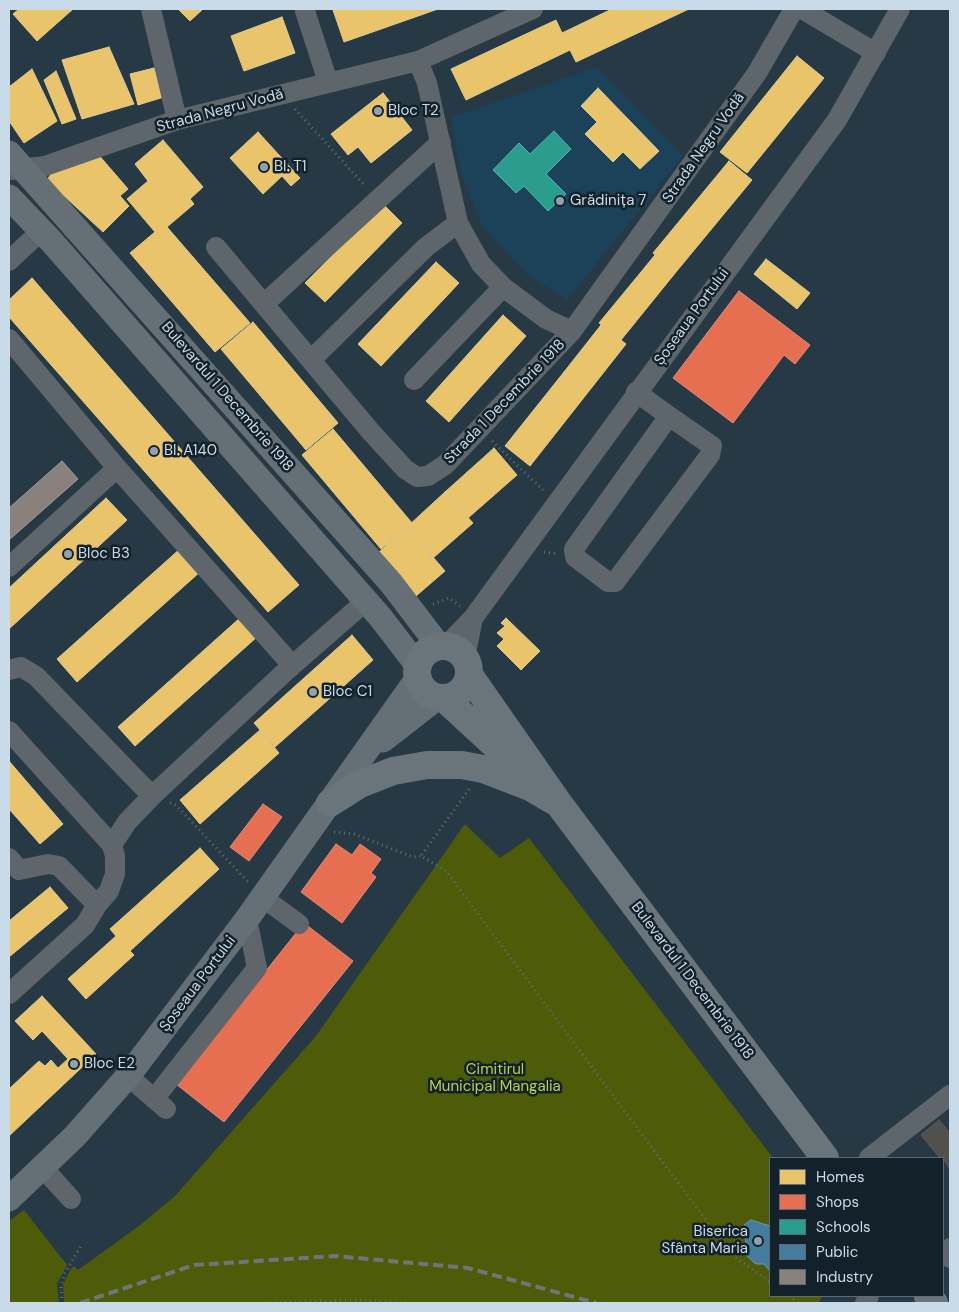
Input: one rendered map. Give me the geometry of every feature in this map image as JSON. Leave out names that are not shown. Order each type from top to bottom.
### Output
[{"type":"highway","points":[[425,652],[455,656],[461,692],[441,698],[424,692],[417,672],[425,652]]},
{"type":"highway","name":"Bulevardul 1 Decembrie 1918","points":[[455,656],[559,804],[824,1157]]},
{"type":"highway","name":"Bulevardul 1 Decembrie 1918","points":[[441,698],[559,804]]},
{"type":"highway","points":[[330,803],[360,784],[393,771],[427,765],[462,765],[483,769],[530,787],[559,804]]},
{"type":"main road","name":"Bulevardul 1 Decembrie 1918","points":[[14,164],[455,656]]},
{"type":"main road","name":"Bulevardul 1 Decembrie 1918","points":[[9,197],[366,601],[417,672]]},
{"type":"main road","name":"Șoseaua Portului","points":[[9,1199],[75,1136],[128,1076],[247,919],[367,752],[417,672]]},
{"type":"main road","points":[[367,752],[441,698]]},
{"type":"street","points":[[151,9],[177,120]]},
{"type":"street","name":"Strada Negru Vodă","points":[[14,164],[44,166],[177,120],[418,60],[534,9]]},
{"type":"street","name":"Strada Negru Vodă","points":[[572,331],[757,73],[794,9]]},
{"type":"street","points":[[802,9],[876,53]]},
{"type":"street","name":"Șoseaua Portului","points":[[455,656],[473,618],[836,120],[900,9]]},
{"type":"street","points":[[304,10],[328,82]]},
{"type":"street","points":[[418,60],[427,83],[458,223],[481,264],[503,287],[546,319],[572,331]]},
{"type":"street","points":[[264,304],[441,142]]},
{"type":"street","points":[[311,360],[426,247],[458,223]]},
{"type":"street","points":[[9,261],[41,231]]},
{"type":"street","name":"Strada 1 Decembrie 1918","points":[[216,247],[371,432],[405,469],[417,477],[428,476],[444,465],[572,331]]},
{"type":"street","points":[[414,380],[503,287]]},
{"type":"street","points":[[9,339],[118,468],[292,665]]},
{"type":"street","points":[[636,392],[712,446],[710,455],[615,582],[608,582],[575,557],[574,549],[669,416]]},
{"type":"street","points":[[9,567],[118,468]]},
{"type":"street","points":[[112,845],[127,822],[152,796],[292,665],[366,601]]},
{"type":"street","points":[[9,670],[21,667],[36,676],[152,796]]},
{"type":"street","points":[[9,731],[112,845],[115,874],[108,891],[85,925],[9,994]]},
{"type":"street","points":[[12,869],[48,864],[59,866],[97,905]]},
{"type":"street","points":[[262,896],[299,924]]},
{"type":"street","points":[[128,1076],[160,1104],[257,968],[247,919]]},
{"type":"street","points":[[871,1157],[950,1095]]},
{"type":"street","points":[[43,1168],[71,1199]]},
{"type":"street","points":[[950,1248],[946,1252],[950,1258]]},
{"type":"path","points":[[281,94],[377,200]]},
{"type":"path","points":[[479,429],[556,503]]},
{"type":"path","points":[[421,856],[483,769]]},
{"type":"path","points":[[152,796],[176,805],[262,896]]},
{"type":"path","points":[[309,832],[354,834],[413,857],[421,856],[446,871],[732,1255],[769,1281]]},
{"type":"path","points":[[62,1303],[60,1287],[82,1244]]},
{"type":"path","points":[[255,1303],[357,1301],[410,1303]]},
{"type":"shaded area","name":"Grădinița 7","points":[[597,67],[683,156],[567,300],[528,275],[483,227],[461,174],[451,117]]},
{"type":"green space","name":"Cimitirul Municipal Mangalia","points":[[465,824],[500,858],[529,838],[772,1157],[769,1157],[769,1297],[822,1297],[819,1303],[64,1303],[63,1285],[70,1270],[74,1266],[78,1270],[139,1226],[175,1196],[316,1036]]},
{"type":"green space","points":[[24,1210],[67,1265],[57,1284],[59,1303],[9,1303],[9,1221]]},
{"type":"building: Homes","points":[[19,9],[73,9],[37,41],[13,14]]},
{"type":"building: Homes","points":[[178,9],[203,9],[190,21]]},
{"type":"building: Homes","points":[[438,9],[344,42],[333,10]]},
{"type":"building: Homes","points":[[612,9],[689,9],[576,62],[570,50],[466,100],[451,69],[556,20],[562,33]]},
{"type":"building: Homes","points":[[282,17],[295,53],[244,71],[231,36]]},
{"type":"building: Homes","points":[[109,47],[134,104],[82,119],[62,60]]},
{"type":"building: Homes","points":[[797,56],[824,78],[747,173],[720,152]]},
{"type":"building: Homes","points":[[154,68],[164,97],[138,105],[130,74]]},
{"type":"building: Homes","points":[[32,69],[57,121],[24,143],[9,121],[9,87]]},
{"type":"building: Homes","points":[[56,71],[76,119],[62,124],[44,80]]},
{"type":"building: Homes","points":[[598,88],[659,151],[640,169],[623,152],[613,162],[585,134],[597,122],[581,106]]},
{"type":"building: Homes","name":"Bloc T2","points":[[383,93],[412,130],[371,163],[358,147],[348,155],[331,134]]},
{"type":"building: Homes","name":"Bl. T1","points":[[258,132],[300,178],[291,186],[282,176],[263,194],[230,158]]},
{"type":"building: Homes","points":[[163,140],[203,187],[190,199],[194,204],[167,227],[250,323],[215,352],[130,253],[155,232],[127,199],[148,181],[135,164]]},
{"type":"building: Homes","points":[[97,153],[128,189],[120,196],[129,206],[103,232],[47,180],[57,165]]},
{"type":"building: Homes","points":[[729,161],[752,180],[676,272],[653,253]]},
{"type":"building: Homes","points":[[383,204],[402,223],[325,302],[305,283]]},
{"type":"building: Homes","points":[[655,255],[676,272],[621,340],[599,323]]},
{"type":"building: Homes","points":[[766,259],[810,293],[797,309],[754,274]]},
{"type":"building: Homes","points":[[436,262],[459,283],[381,366],[358,344]]},
{"type":"building: Homes","name":"Bl. A140","points":[[32,278],[299,585],[268,612],[9,317],[9,300]]},
{"type":"building: Homes","points":[[503,315],[526,336],[449,422],[426,401]]},
{"type":"building: Homes","points":[[253,322],[338,423],[306,450],[221,349]]},
{"type":"building: Homes","points":[[601,325],[626,344],[589,391],[564,372]]},
{"type":"building: Homes","points":[[564,372],[589,391],[530,466],[505,446]]},
{"type":"building: Homes","points":[[333,429],[412,523],[381,549],[302,455]]},
{"type":"building: Homes","points":[[494,448],[517,475],[468,518],[445,492]]},
{"type":"building: Homes","points":[[445,492],[473,523],[433,558],[407,527]]},
{"type":"building: Homes","name":"Bloc B3","points":[[106,498],[127,520],[9,629],[9,588]]},
{"type":"building: Homes","points":[[407,527],[445,571],[416,596],[378,553]]},
{"type":"building: Homes","points":[[181,548],[201,571],[77,682],[57,659]]},
{"type":"building: Homes","points":[[241,617],[258,636],[135,746],[118,727]]},
{"type":"building: Homes","points":[[506,618],[540,651],[521,670],[497,646],[504,639],[497,633],[505,626],[501,623]]},
{"type":"building: Homes","name":"Bloc C1","points":[[352,635],[373,660],[275,747],[254,723]]},
{"type":"building: Homes","points":[[260,730],[279,753],[200,824],[180,800]]},
{"type":"building: Homes","points":[[9,761],[63,824],[40,844],[9,809]]},
{"type":"building: Homes","points":[[200,848],[219,869],[130,951],[134,955],[86,999],[68,979],[116,936],[110,929]]},
{"type":"building: Homes","points":[[50,887],[68,908],[9,957],[9,921]]},
{"type":"building: Homes","name":"Bloc E2","points":[[42,996],[96,1054],[9,1136],[9,1089],[39,1061],[45,1066],[51,1060],[58,1068],[68,1059],[42,1031],[33,1040],[15,1021]]},
{"type":"building: Shops","points":[[739,291],[810,345],[795,364],[784,355],[733,423],[673,378]]},
{"type":"building: Shops","points":[[263,804],[282,817],[249,861],[230,847]]},
{"type":"building: Shops","points":[[336,844],[352,855],[360,844],[381,859],[371,873],[376,877],[342,923],[301,892]]},
{"type":"building: Shops","points":[[304,923],[353,961],[224,1122],[176,1084]]},
{"type":"building: Schools","points":[[554,131],[571,149],[546,174],[566,194],[548,211],[524,186],[516,193],[493,170],[519,143],[530,154]]},
{"type":"building: Public","name":"Biserica Sfânta Maria","points":[[751,1220],[769,1226],[769,1270],[764,1264],[756,1264],[747,1256],[744,1225]]},
{"type":"building: Industry","points":[[62,461],[78,479],[9,540],[9,508]]},
{"type":"building: Other","points":[[939,1120],[950,1133],[950,1170],[944,1157],[939,1157],[921,1135]]},
{"type":"railway","points":[[80,1303],[194,1265],[335,1256],[468,1268],[596,1303]]},
{"type":"place","name":"Bloc T2","points":[[378,111]]},
{"type":"place","name":"Bl. T1","points":[[264,167]]},
{"type":"place","name":"Grădinița 7","points":[[560,201]]},
{"type":"place","name":"Bl. A140","points":[[154,451]]},
{"type":"place","name":"Bloc B3","points":[[68,554]]},
{"type":"place","name":"Bloc C1","points":[[313,692]]},
{"type":"place","name":"Bloc E2","points":[[74,1064]]},
{"type":"place","name":"Biserica Sfânta Maria","points":[[758,1241]]}]
